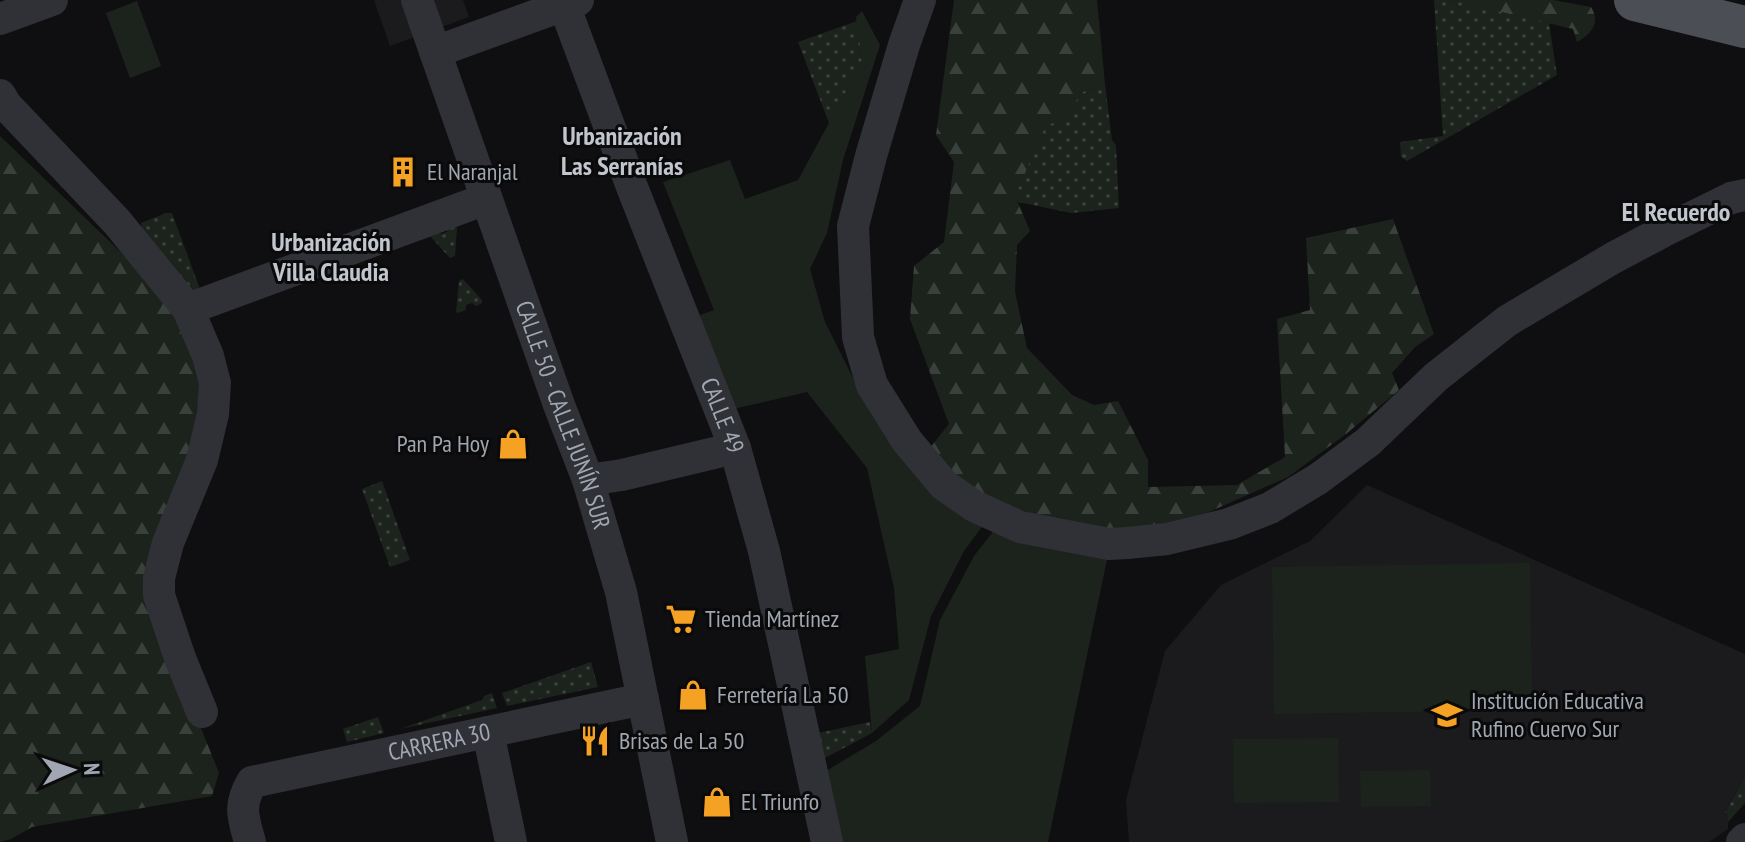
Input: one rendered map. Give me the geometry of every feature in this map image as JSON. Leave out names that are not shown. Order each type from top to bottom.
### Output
[{"type":"main road","points":[[1635,0],[1745,27]]},
{"type":"street","points":[[0,19],[52,0]]},
{"type":"street","name":"CALLE 50 - CALLE JUNÍN SUR","points":[[417,0],[588,480],[621,592],[672,842]]},
{"type":"street","points":[[920,0],[871,156],[853,226],[858,337],[872,385],[907,441],[944,485],[974,506],[1020,527],[1109,544],[1167,539],[1229,524],[1270,508],[1318,479],[1368,442],[1436,377],[1507,321],[1664,231],[1731,198],[1745,195]]},
{"type":"street","points":[[435,52],[571,3]]},
{"type":"street","name":"CALLE 49","points":[[571,3],[632,187],[735,448],[764,551],[827,842]]},
{"type":"street","points":[[0,95],[33,135],[117,222],[188,309],[208,356],[215,383],[213,414],[202,460],[168,543],[159,578],[159,595],[202,712]]},
{"type":"street","points":[[188,309],[486,199]]},
{"type":"street","points":[[588,480],[735,448]]},
{"type":"street","name":"CARRERA 30","points":[[250,842],[242,812],[244,796],[252,782],[643,699]]},
{"type":"street","points":[[488,732],[511,842]]},
{"type":"shaded area","points":[[374,0],[463,0],[469,17],[390,46]]},
{"type":"shaded area","name":"Institución Educativa Rufino Cuervo Sur","points":[[1367,485],[1745,654],[1745,777],[1725,811],[1728,812],[1728,829],[1709,842],[1129,842],[1126,800],[1165,651],[1221,585],[1310,541]]},
{"type":"green space","points":[[954,0],[1097,0],[1105,84],[1080,93],[1067,120],[1015,196],[1030,231],[1017,245],[1015,292],[1027,348],[1072,395],[1094,405],[1118,401],[1148,460],[1148,487],[1237,485],[1285,457],[1277,319],[1310,310],[1306,238],[1393,219],[1434,334],[1415,347],[1392,373],[1399,390],[1288,477],[1166,531],[1109,535],[977,500],[929,449],[949,424],[910,319],[914,266],[944,242],[954,162],[936,135]]},
{"type":"green space","points":[[1434,0],[1450,0],[1549,23],[1557,75],[1407,161],[1401,157],[1400,142],[1443,136]]},
{"type":"green space","points":[[1450,0],[1553,0],[1591,7],[1595,23],[1590,32],[1577,42],[1573,29]]},
{"type":"green space","points":[[137,1],[161,66],[130,78],[106,13]]},
{"type":"green space","points":[[862,11],[880,45],[843,160],[827,233],[810,269],[825,322],[860,392],[987,520],[964,551],[931,616],[909,700],[872,733],[865,656],[899,649],[894,588],[867,468],[807,392],[725,411],[692,318],[714,310],[663,182],[730,160],[745,199],[798,180],[862,62],[856,17]]},
{"type":"green space","points":[[857,21],[862,62],[829,123],[798,42]]},
{"type":"green space","points":[[1105,84],[1112,140],[1116,145],[1119,208],[1071,213],[1018,202],[1015,196],[1046,125],[1067,120],[1080,93]]},
{"type":"green space","points":[[0,136],[161,291],[187,337],[201,392],[196,437],[151,604],[219,773],[212,796],[32,827],[0,842]]},
{"type":"green space","points":[[172,213],[201,292],[195,294],[142,230],[141,223]]},
{"type":"green space","points":[[455,226],[455,256],[450,258],[429,235],[438,230],[441,234],[447,232],[448,228]]},
{"type":"green space","points":[[463,279],[482,303],[466,305],[466,310],[458,313],[459,281]]},
{"type":"green space","points":[[382,481],[410,560],[390,567],[362,489]]},
{"type":"green space","points":[[999,524],[1109,550],[1048,842],[842,842],[826,771],[876,741],[920,706],[940,620],[974,556]]},
{"type":"green space","points":[[1530,563],[1532,710],[1274,714],[1272,567]]},
{"type":"green space","points":[[591,662],[598,687],[507,706],[502,693]]},
{"type":"green space","points":[[492,693],[497,708],[400,729],[482,700]]},
{"type":"green space","points":[[378,717],[384,733],[347,742],[343,729]]},
{"type":"green space","points":[[870,722],[872,733],[823,759],[818,733]]},
{"type":"green space","points":[[1338,738],[1339,802],[1234,803],[1233,739]]},
{"type":"green space","points":[[1430,770],[1431,806],[1361,807],[1360,771]]},
{"type":"green space","points":[[1745,777],[1745,803],[1728,822],[1728,813],[1725,812]]},
{"type":"place","name":"El Naranjal","points":[[403,172]]},
{"type":"place","name":"Pan Pa Hoy","points":[[513,444]]},
{"type":"place","name":"Tienda Martínez","points":[[681,619]]},
{"type":"place","name":"Ferretería La 50","points":[[693,695]]},
{"type":"place","name":"Institución Educativa Rufino Cuervo Sur","points":[[1447,715]]},
{"type":"place","name":"Brisas de La 50","points":[[595,741]]},
{"type":"place","name":"El Triunfo","points":[[717,802]]},
{"type":"district","name":"Urbanización Las Serranías","points":[[622,151]]},
{"type":"district","name":"El Recuerdo","points":[[1676,212]]},
{"type":"district","name":"Urbanización Villa Claudia","points":[[331,257]]}]
